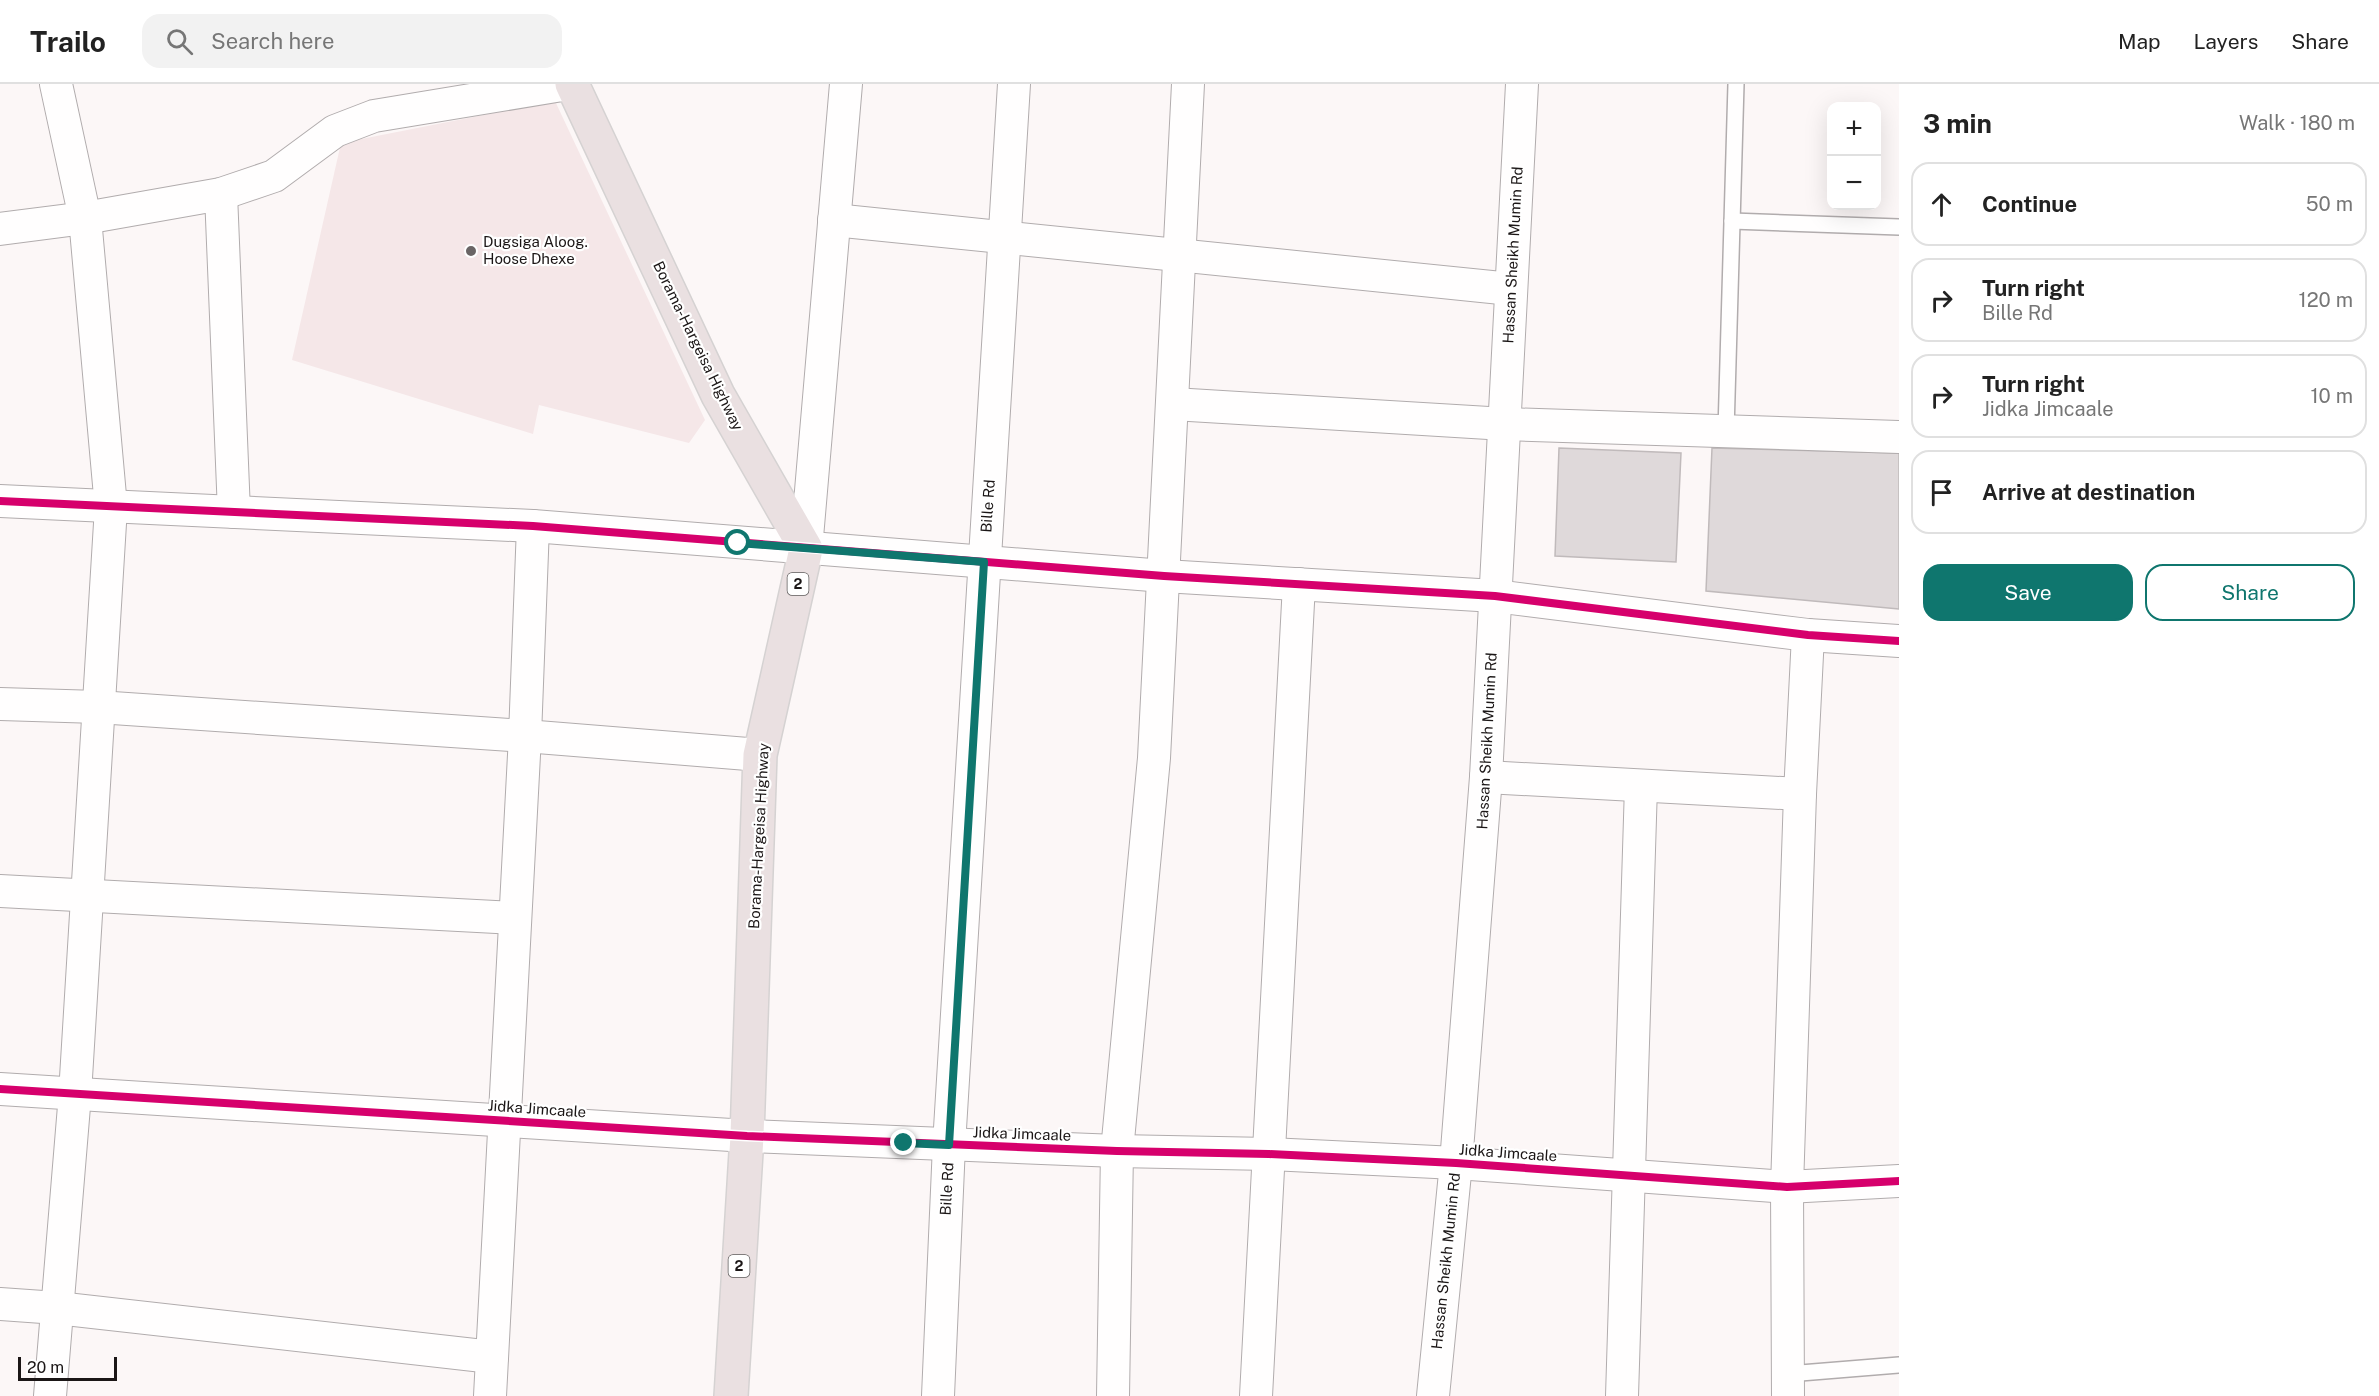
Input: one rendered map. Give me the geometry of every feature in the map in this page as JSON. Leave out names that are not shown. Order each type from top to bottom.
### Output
[{"type":"highway","name":"Borama-Hargeisa Highway","points":[[570,84],[718,395],[806,549],[760,755],[747,1136],[731,1396]]},
{"type":"street","points":[[50,1396],[75,1094],[111,507],[85,218],[56,84]]},
{"type":"street","points":[[0,229],[85,218],[221,194],[274,176],[335,131],[374,116],[570,84]]},
{"type":"street","points":[[806,549],[846,84]]},
{"type":"street","name":"Bille Rd","points":[[938,1396],[949,1145],[1014,84]]},
{"type":"street","points":[[1113,1396],[1117,1151],[1154,758],[1188,84]]},
{"type":"street","name":"Hassan Sheikh Mumin Rd","points":[[1433,1396],[1456,1163],[1486,777],[1522,84]]},
{"type":"street","points":[[221,194],[234,512]]},
{"type":"street","points":[[834,220],[1511,290]]},
{"type":"street","points":[[1173,404],[1505,424],[1899,437]]},
{"type":"street","points":[[0,501],[533,526],[1164,576],[1496,596],[1808,635],[1899,641]]},
{"type":"street","points":[[490,1396],[525,736],[533,526]]},
{"type":"street","points":[[1256,1396],[1299,584]]},
{"type":"street","points":[[1788,1385],[1787,1187],[1800,794],[1808,635]]},
{"type":"street","points":[[0,704],[98,707],[525,736],[760,755]]},
{"type":"street","points":[[1486,777],[1800,794]]},
{"type":"street","points":[[1622,1396],[1641,786]]},
{"type":"street","points":[[0,891],[515,918]]},
{"type":"street","name":"Jidka Jimcaale","points":[[0,1089],[747,1136],[1117,1151],[1269,1154],[1456,1163],[1787,1187],[1899,1181]]},
{"type":"street","points":[[0,1304],[57,1308],[492,1357]]},
{"type":"lane","points":[[1726,431],[1736,84]]},
{"type":"lane","points":[[1732,222],[1899,228]]},
{"type":"lane","points":[[1788,1385],[1899,1365]]},
{"type":"shaded area","name":"Dugsiga Aloog. Hoose Dhexe","points":[[555,101],[705,420],[689,443],[539,405],[533,434],[292,360],[341,143]]},
{"type":"building","points":[[1559,448],[1681,453],[1676,562],[1555,556]]},
{"type":"building","points":[[1712,448],[1899,453],[1899,609],[1706,591]]},
{"type":"cycle path","points":[[0,501],[533,526],[1164,576],[1495,596],[1808,635],[1899,641]]},
{"type":"cycle path","points":[[0,1089],[747,1136],[1117,1151],[1269,1154],[1456,1163],[1787,1187],[1899,1181]]},
{"type":"place","name":"Dugsiga Aloog. Hoose Dhexe","points":[[471,251]]},
{"type":"route","points":[[738,543],[984,562],[949,1145],[904,1143]]}]
